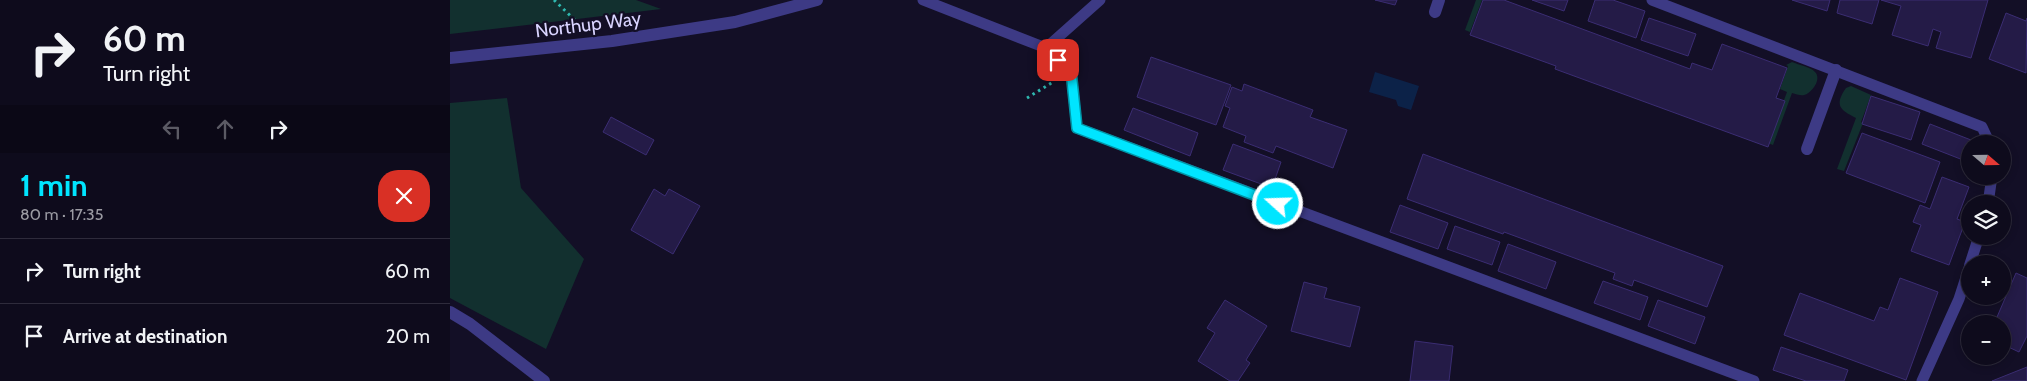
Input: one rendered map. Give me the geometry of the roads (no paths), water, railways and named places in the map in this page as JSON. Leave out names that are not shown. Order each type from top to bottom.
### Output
[{"type":"street","name":"Northup Way","points":[[450,58],[612,41],[735,22],[817,0]]},
{"type":"street","points":[[1807,149],[1836,70]]},
{"type":"street","points":[[450,312],[470,324],[544,381]]},
{"type":"lane","points":[[923,0],[1046,48],[1071,71],[1077,128],[1754,381]]},
{"type":"lane","points":[[1046,48],[1100,0]]},
{"type":"lane","points":[[1652,0],[1982,127],[1986,135]]},
{"type":"lane","points":[[1922,381],[1961,293]]},
{"type":"water","points":[[1375,72],[1419,86],[1411,110],[1398,106],[1396,100],[1369,92]]}]
